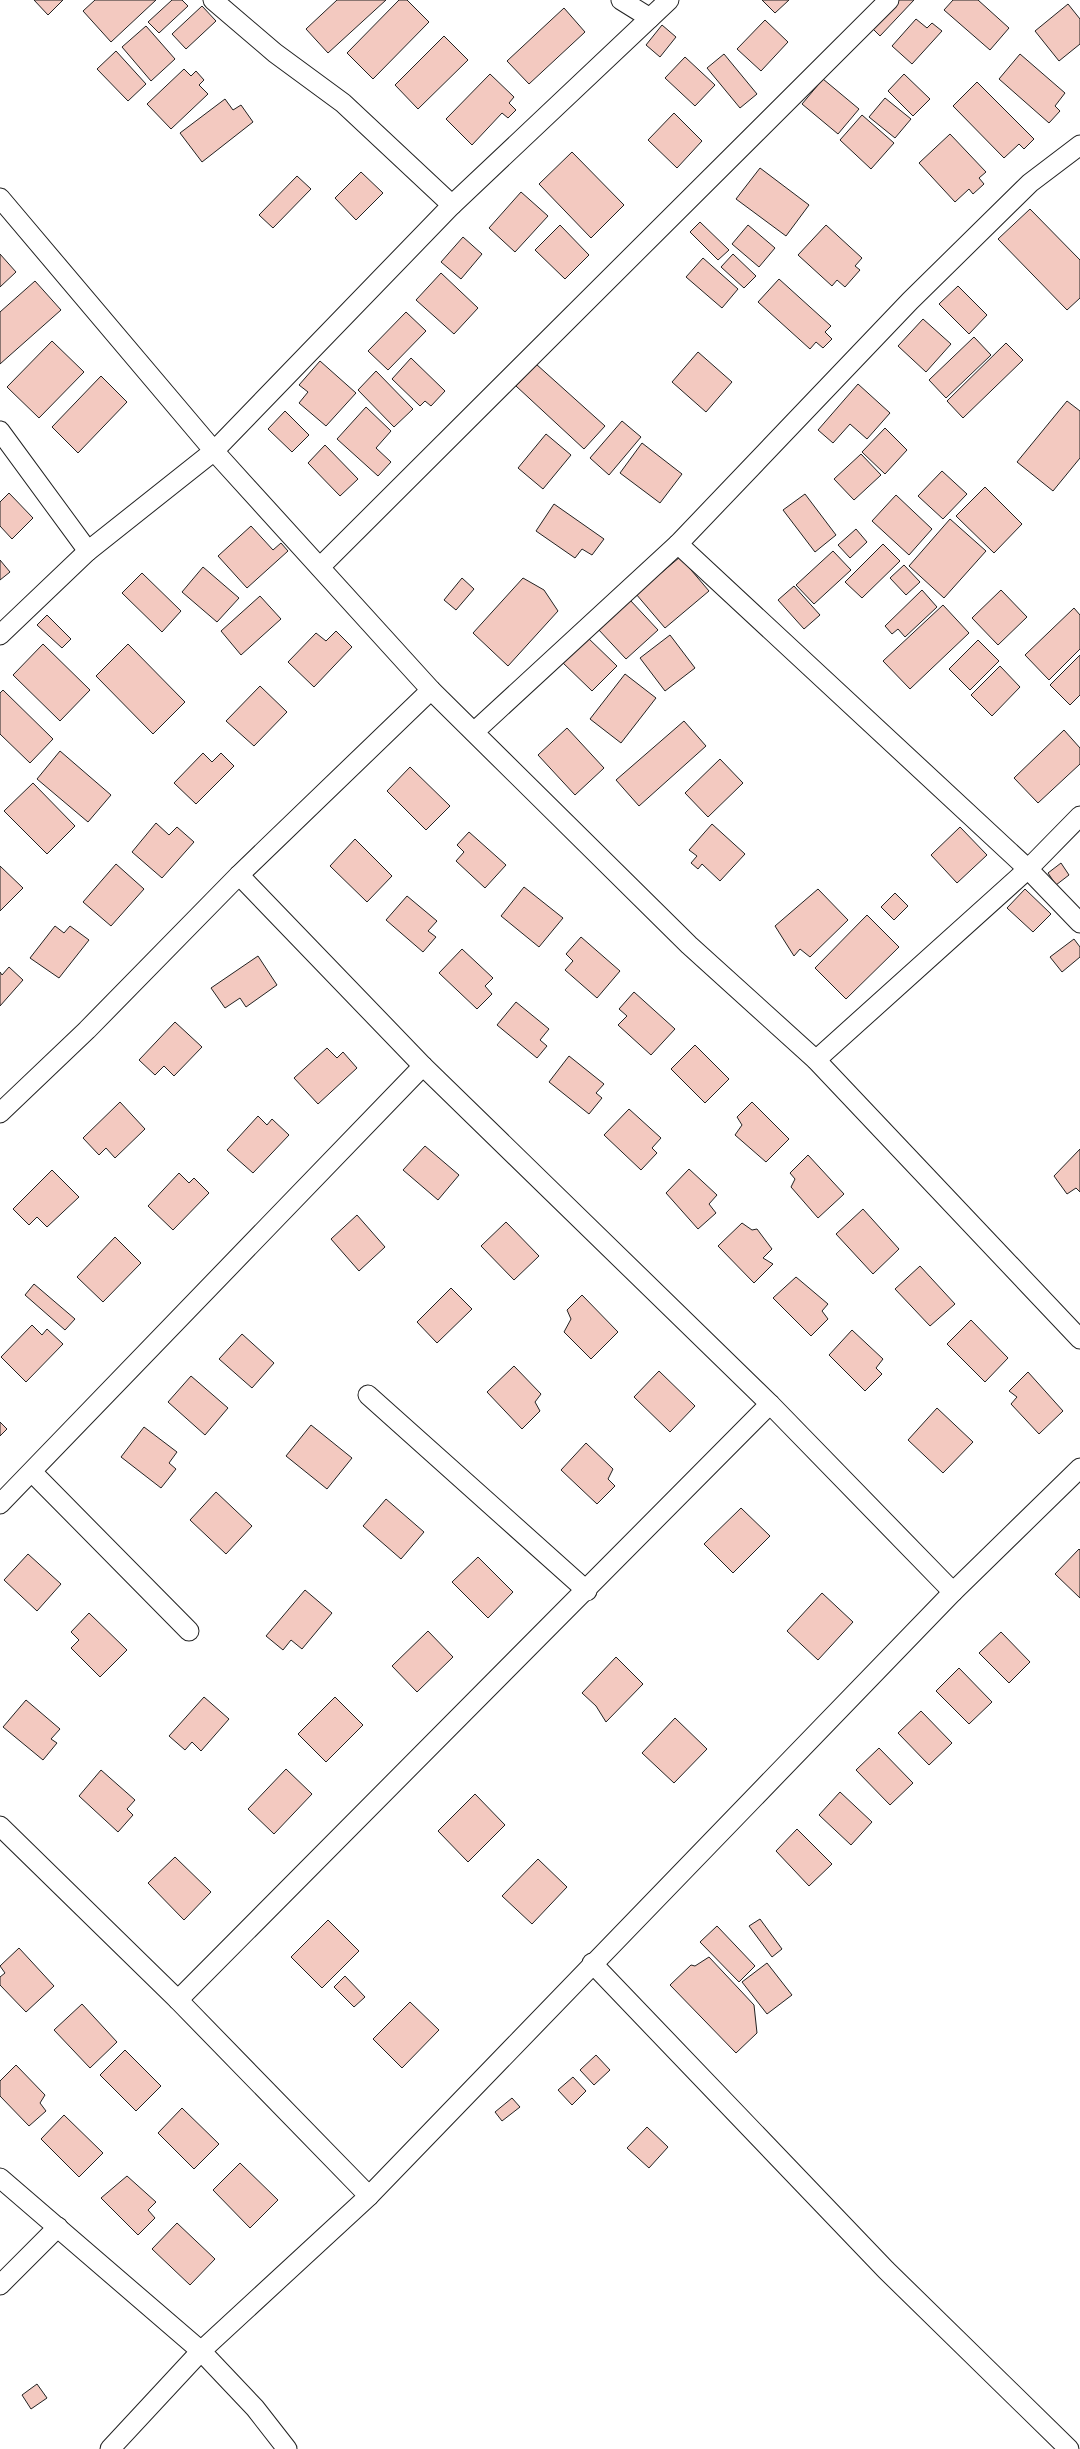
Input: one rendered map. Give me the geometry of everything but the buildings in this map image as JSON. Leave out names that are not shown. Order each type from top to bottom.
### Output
[{"type":"street","points":[[213,0],[275,53],[343,103],[452,205]]},
{"type":"street","points":[[621,0],[650,18]]},
{"type":"street","points":[[0,635],[88,551],[214,451],[452,205],[669,0]]},
{"type":"street","points":[[320,567],[889,0]]},
{"type":"street","points":[[474,732],[678,544],[917,294],[1030,183],[1080,145]]},
{"type":"street","points":[[0,198],[214,451],[431,690],[689,945],[816,1060],[1080,1338]]},
{"type":"street","points":[[0,431],[88,551]]},
{"type":"street","points":[[678,544],[1028,869],[1080,922]]},
{"type":"street","points":[[0,1113],[101,1016],[240,875],[431,690]]},
{"type":"street","points":[[816,1060],[1028,869],[1080,816]]},
{"type":"street","points":[[240,875],[423,1066],[770,1404],[953,1592]]},
{"type":"street","points":[[0,1504],[423,1066]]},
{"type":"street","points":[[368,1395],[587,1590]]},
{"type":"street","points":[[178,2000],[770,1404]]},
{"type":"street","points":[[110,2449],[201,2351],[369,2196],[592,1963],[953,1592],[1080,1468]]},
{"type":"street","points":[[32,1472],[189,1631]]},
{"type":"street","points":[[0,1826],[178,2000],[369,2196]]},
{"type":"street","points":[[592,1963],[886,2270],[1069,2449]]},
{"type":"street","points":[[0,2178],[201,2351],[255,2408],[287,2449]]},
{"type":"street","points":[[0,2285],[58,2228]]}]
